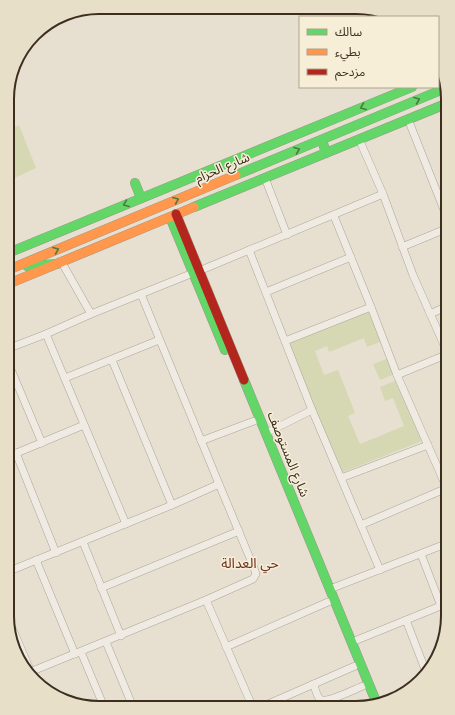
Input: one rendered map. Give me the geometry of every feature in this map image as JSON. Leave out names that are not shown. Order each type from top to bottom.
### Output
[{"type":"main road","name":"شارع الحزام","points":[[14,251],[410,88]]},
{"type":"main road","name":"شارع الحزام","points":[[14,267],[440,90]]},
{"type":"main road","points":[[14,282],[441,106]]},
{"type":"main road","points":[[322,140],[326,153]]},
{"type":"main road","points":[[248,154],[245,157],[245,164],[250,168],[254,168]]},
{"type":"main road","points":[[222,165],[226,165],[231,169],[231,176],[227,179]]},
{"type":"main road","points":[[135,183],[141,198]]},
{"type":"main road","name":"شارع المستوصف","points":[[173,216],[240,378],[266,432],[313,556],[328,602],[369,700]]},
{"type":"main road","points":[[14,268],[59,263]]},
{"type":"main road","name":"شارع المستوصف","points":[[240,378],[254,421],[313,556],[330,589],[375,698]]},
{"type":"street","points":[[408,119],[441,202]]},
{"type":"street","points":[[359,139],[383,194],[413,275],[441,338]]},
{"type":"street","points":[[265,178],[287,235]]},
{"type":"street","points":[[14,346],[334,216],[383,194]]},
{"type":"street","points":[[334,216],[398,375],[441,476]]},
{"type":"street","points":[[402,247],[441,231]]},
{"type":"street","points":[[250,250],[312,410],[380,570]]},
{"type":"street","points":[[266,292],[351,258]]},
{"type":"street","points":[[59,263],[91,314]]},
{"type":"street","points":[[34,671],[206,600],[253,579],[256,574],[141,294]]},
{"type":"street","points":[[285,341],[371,307]]},
{"type":"street","points":[[430,314],[441,309]]},
{"type":"street","points":[[46,334],[126,524]]},
{"type":"street","points":[[65,378],[159,340]]},
{"type":"street","points":[[398,375],[441,357]]},
{"type":"street","points":[[112,360],[172,505]]},
{"type":"street","points":[[14,377],[42,443]]},
{"type":"street","points":[[266,432],[312,410]]},
{"type":"street","points":[[201,442],[254,421]]},
{"type":"street","points":[[56,553],[16,453],[84,425]]},
{"type":"street","points":[[341,478],[428,445]]},
{"type":"street","points":[[14,569],[83,542],[219,484]]},
{"type":"street","points":[[361,525],[441,492]]},
{"type":"street","points":[[102,588],[239,531]]},
{"type":"street","points":[[83,542],[121,636]]},
{"type":"street","points":[[330,589],[441,546]]},
{"type":"street","points":[[421,554],[441,597]]},
{"type":"street","points":[[36,560],[101,701]]},
{"type":"street","points":[[206,600],[250,701]]},
{"type":"street","points":[[226,647],[328,602]]},
{"type":"street","points":[[352,642],[441,605]]},
{"type":"street","points":[[406,620],[424,667]]},
{"type":"street","points":[[106,642],[131,701]]},
{"type":"street","points":[[275,701],[355,666]]},
{"type":"street","points":[[314,684],[319,698],[323,701],[363,686]]},
{"type":"green space","points":[[19,125],[36,168],[14,178],[14,127]]},
{"type":"green space","points":[[370,311],[382,341],[367,347],[364,338],[329,352],[327,346],[315,351],[324,375],[338,370],[355,413],[348,416],[360,444],[404,426],[393,398],[385,401],[380,387],[397,380],[422,441],[341,473],[289,343]]},
{"type":"green space","points":[[389,358],[395,374],[380,380],[373,364]]},
{"type":"traffic: fast","points":[[14,251],[410,88]]},
{"type":"traffic: fast","points":[[236,175],[440,90]]},
{"type":"traffic: fast","points":[[194,207],[441,106]]},
{"type":"traffic: fast","points":[[322,140],[326,153]]},
{"type":"traffic: fast","points":[[135,183],[141,198]]},
{"type":"traffic: fast","points":[[170,217],[225,350]]},
{"type":"traffic: fast","points":[[27,266],[57,264]]},
{"type":"traffic: fast","points":[[244,380],[375,698]]},
{"type":"traffic: slow","points":[[14,268],[236,175]]},
{"type":"traffic: slow","points":[[14,282],[194,207]]},
{"type":"traffic: jam","points":[[176,214],[244,380]]},
{"type":"district","name":"حي العدالة","points":[[250,563]]}]
